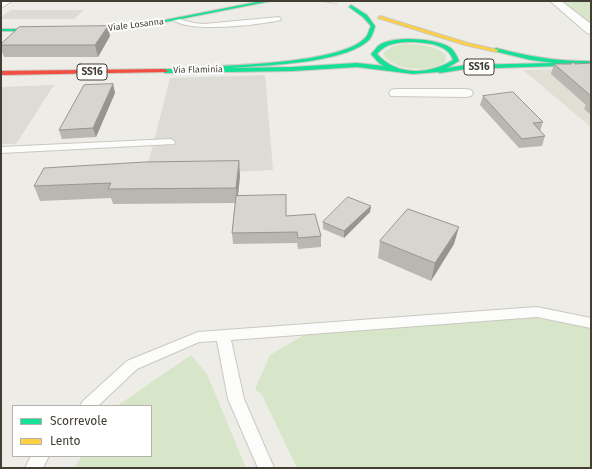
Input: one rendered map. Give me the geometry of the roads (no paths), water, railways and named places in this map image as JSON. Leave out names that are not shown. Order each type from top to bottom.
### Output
[{"type":"main road","name":"Viale Losanna","points":[[1,30],[125,24],[158,20],[250,1]]},
{"type":"main road","name":"Viale Losanna","points":[[1,26],[125,28],[176,20],[269,1]]},
{"type":"main road","points":[[184,70],[303,60],[334,55],[355,47],[368,39],[372,33],[373,26],[365,16],[345,5],[378,14],[467,44],[531,58],[570,63]]},
{"type":"main road","points":[[293,68],[336,63],[374,51],[392,40],[396,31],[394,26],[378,14]]},
{"type":"main road","points":[[378,14],[452,52],[456,58],[456,61],[445,69],[425,72]]},
{"type":"main road","points":[[385,44],[412,41],[438,45],[461,54]]},
{"type":"main road","points":[[374,51],[374,56],[379,62],[395,69]]},
{"type":"main road","points":[[474,57],[528,65]]},
{"type":"main road","name":"SS16","points":[[425,72],[466,67],[591,63]]},
{"type":"main road","name":"Via Flaminia","points":[[1,73],[293,68],[357,65],[425,72]]},
{"type":"street","points":[[1,5],[7,1]]},
{"type":"street","points":[[555,1],[591,30]]},
{"type":"street","points":[[425,72],[432,93]]},
{"type":"street","points":[[396,93],[466,93]]},
{"type":"lane","points":[[176,20],[192,25],[204,26],[279,19]]},
{"type":"lane","points":[[1,150],[171,142]]},
{"type":"lane","points":[[89,405],[132,365],[198,337],[537,312],[591,323]]},
{"type":"lane","points":[[223,335],[236,399],[266,468]]},
{"type":"lane","points":[[33,468],[41,457]]}]
